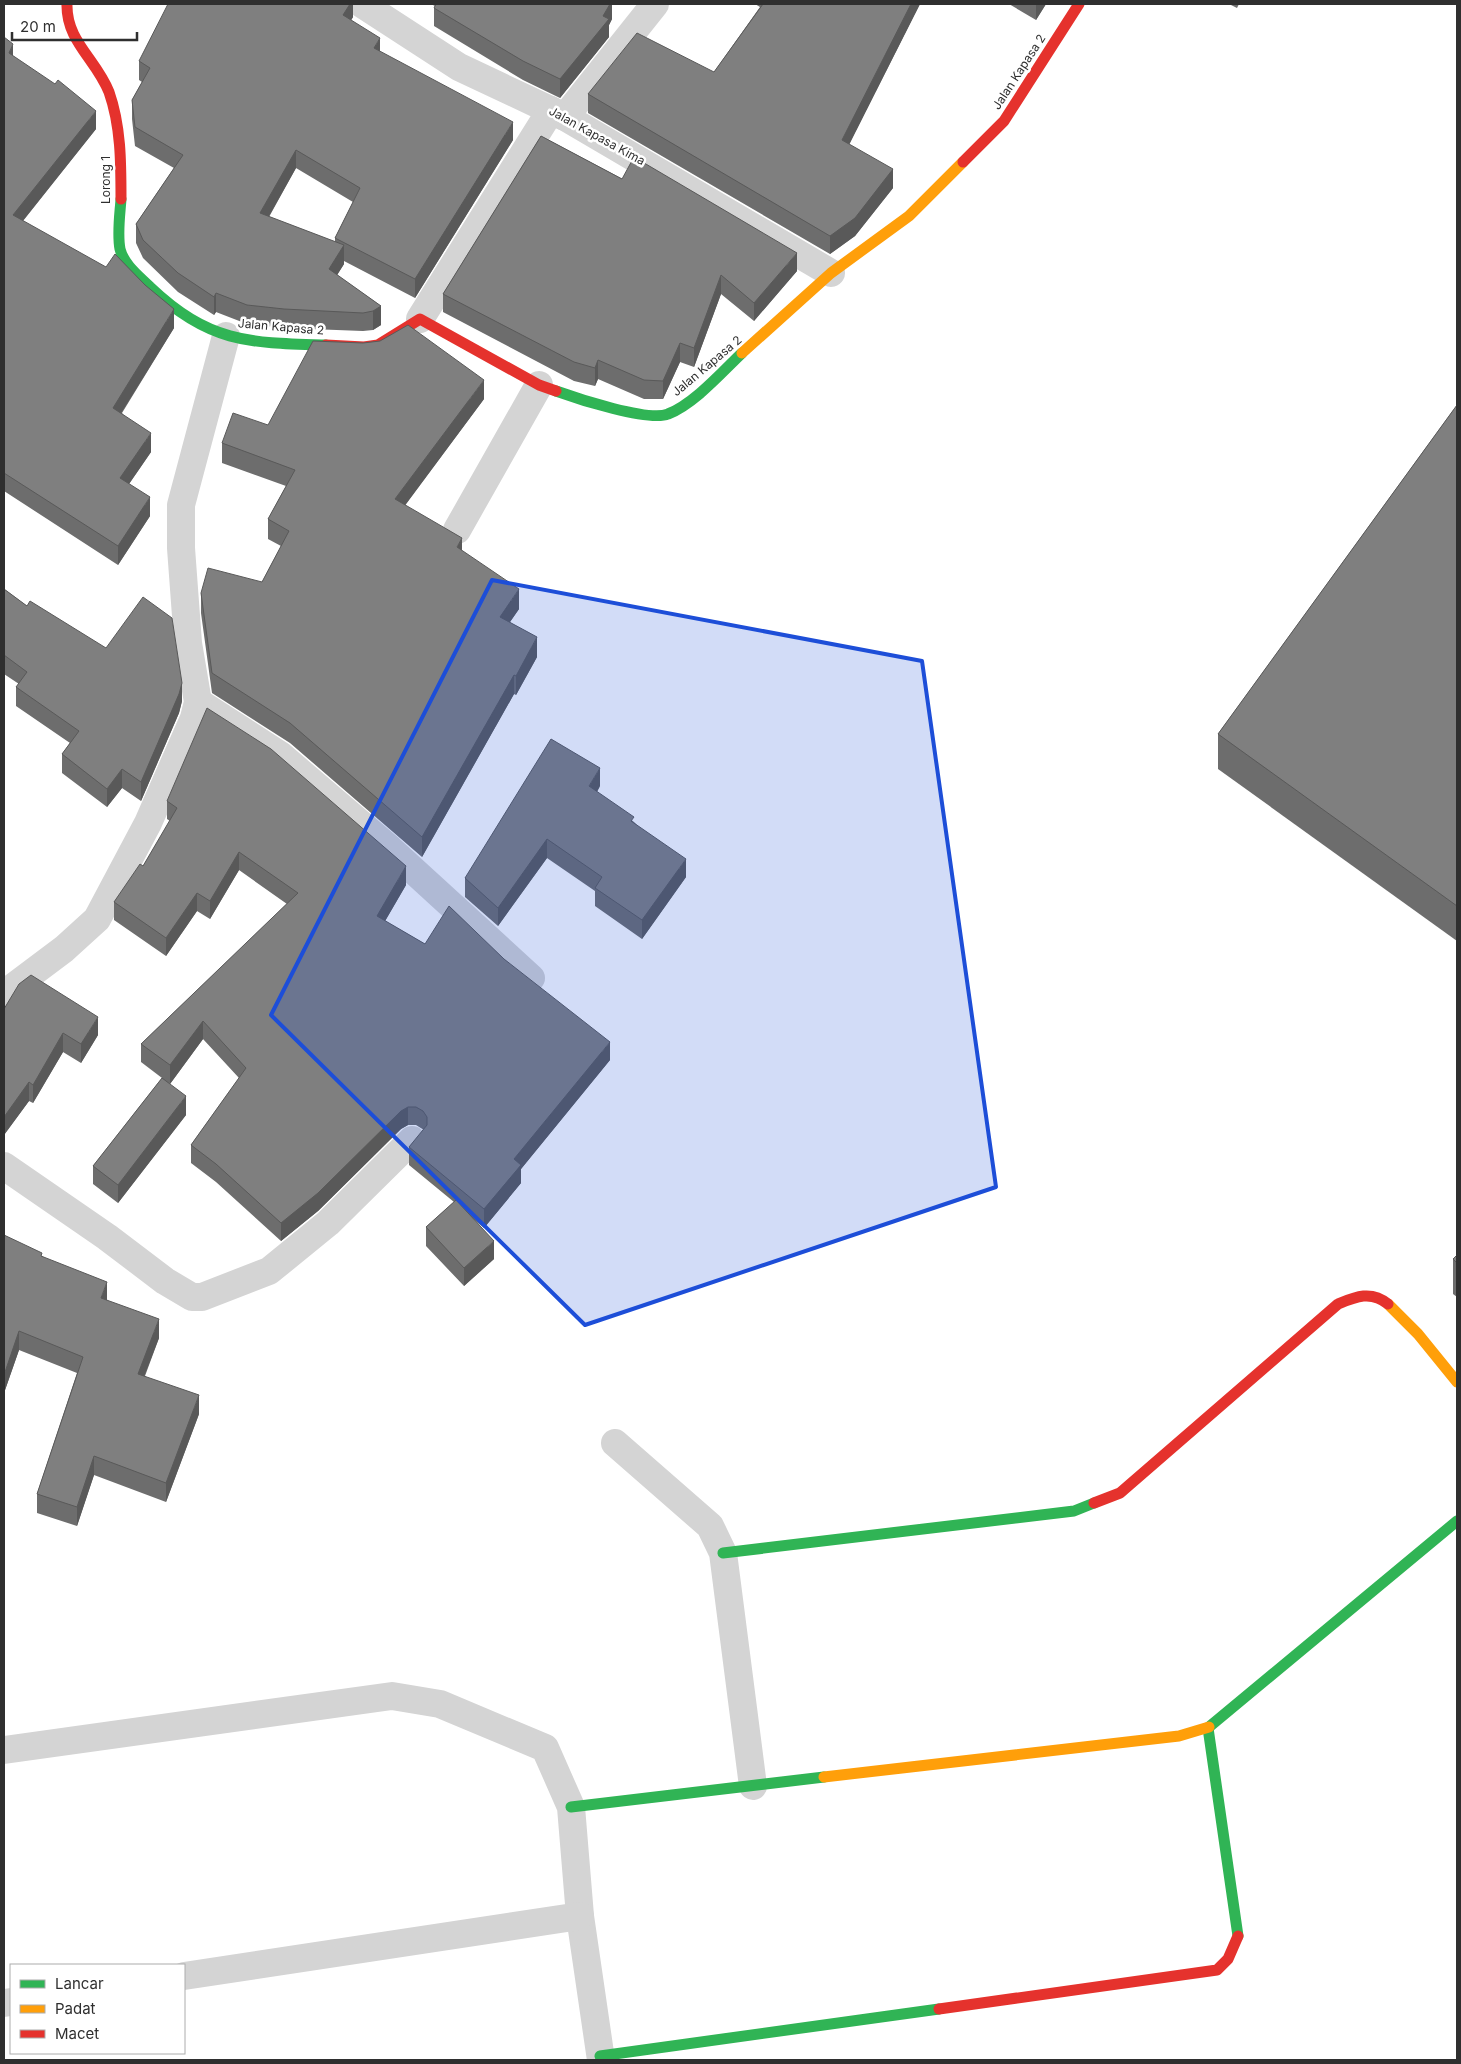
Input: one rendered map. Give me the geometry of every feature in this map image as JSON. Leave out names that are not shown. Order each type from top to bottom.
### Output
[{"type":"street","name":"Lorong 1","points":[[67,4],[69,28],[79,47],[98,70],[117,117],[121,161],[120,247],[123,260],[158,296],[216,332]]},
{"type":"street","name":"Jalan Kapasa Kima","points":[[362,4],[459,67],[558,113],[831,273]]},
{"type":"street","points":[[420,319],[558,113],[655,4]]},
{"type":"street","name":"Jalan Kapasa 2","points":[[216,332],[275,342],[364,347],[378,345],[420,319],[539,384],[573,397],[638,414],[667,415],[695,396],[831,273],[909,216],[1004,121],[1079,4]]},
{"type":"street","points":[[4,994],[64,949],[97,919],[148,823],[194,718],[198,702],[188,643],[181,548],[181,505],[216,332]]},
{"type":"street","points":[[457,530],[539,384]]},
{"type":"street","points":[[198,702],[280,755],[390,849],[531,978]]},
{"type":"street","points":[[4,1166],[107,1237],[165,1282],[192,1296],[202,1296],[269,1271],[328,1223],[412,1140]]},
{"type":"street","points":[[723,1553],[1074,1511],[1100,1503],[1120,1493],[1338,1304],[1360,1296],[1376,1296],[1392,1306],[1457,1382]]},
{"type":"street","points":[[615,1443],[710,1526],[723,1553],[753,1786]]},
{"type":"street","points":[[570,1807],[1179,1736],[1208,1728],[1457,1521]]},
{"type":"street","points":[[4,1750],[392,1696],[440,1704],[546,1748],[570,1807],[580,1916],[601,2058],[1217,1970],[1232,1955],[1238,1936],[1208,1728]]},
{"type":"street","points":[[185,1976],[580,1916]]},
{"type":"highlighted area","points":[[492,580],[922,661],[996,1187],[585,1325],[271,1015]]},
{"type":"building","points":[[168,4],[350,4],[343,15],[380,38],[374,48],[513,122],[415,279],[335,238],[360,188],[296,150],[260,213],[344,245],[329,269],[381,306],[373,311],[363,313],[284,309],[247,305],[216,293],[214,297],[178,273],[143,240],[136,224],[183,155],[135,127],[132,100],[150,68],[139,61]]},
{"type":"building","points":[[436,4],[610,4],[603,16],[609,19],[560,79],[523,61],[434,8]]},
{"type":"building","points":[[763,4],[911,4],[842,140],[893,169],[855,218],[830,236],[588,94],[637,33],[714,72]]},
{"type":"building","points":[[4,37],[13,44],[9,53],[55,84],[58,80],[96,111],[13,215],[106,267],[115,254],[145,285],[174,309],[113,408],[151,433],[120,478],[150,497],[118,546],[4,473]]},
{"type":"building","points":[[541,136],[622,179],[634,157],[797,253],[754,303],[721,275],[694,348],[680,343],[663,381],[644,380],[598,360],[595,368],[574,362],[443,294]]},
{"type":"building","points":[[408,325],[484,380],[395,499],[462,538],[457,547],[519,589],[500,617],[537,637],[422,837],[290,723],[212,673],[201,593],[208,568],[262,582],[289,531],[268,519],[295,470],[222,443],[233,413],[268,425],[313,341],[363,343],[380,341]]},
{"type":"building","points":[[1457,405],[1457,906],[1218,734]]},
{"type":"building","points":[[4,589],[27,606],[30,601],[106,648],[143,597],[172,618],[182,683],[141,782],[122,769],[107,789],[62,754],[79,731],[16,687],[27,672],[4,655]]},
{"type":"building","points":[[207,708],[271,749],[406,866],[377,916],[425,944],[449,906],[504,959],[610,1042],[514,1159],[521,1165],[484,1209],[409,1147],[427,1125],[427,1117],[423,1111],[416,1107],[408,1107],[401,1111],[318,1193],[281,1223],[216,1164],[191,1145],[246,1068],[203,1021],[170,1065],[141,1044],[298,893],[239,852],[210,901],[197,893],[166,938],[114,902],[140,864],[143,866],[177,808],[167,801]]},
{"type":"building","points":[[551,739],[600,768],[589,786],[634,817],[631,821],[686,859],[642,920],[595,888],[602,877],[547,839],[498,908],[465,878]]},
{"type":"building","points":[[31,975],[98,1017],[81,1044],[63,1033],[33,1085],[29,1082],[4,1117],[4,1009],[19,984]]},
{"type":"building","points":[[162,1078],[186,1096],[118,1185],[93,1166]]},
{"type":"building","points":[[456,1200],[494,1241],[464,1268],[426,1227]]},
{"type":"building","points":[[4,1235],[42,1253],[41,1256],[107,1282],[101,1298],[159,1319],[138,1374],[199,1395],[166,1483],[94,1456],[77,1507],[37,1494],[83,1357],[19,1331],[4,1375]]},
{"type":"building","points":[[1457,1255],[1457,1263],[1453,1259]]},
{"type":"traffic: fast","points":[[121,199],[119,237],[122,255],[128,265],[171,305],[211,329],[231,336],[252,341],[326,345]]},
{"type":"traffic: fast","points":[[556,391],[596,404],[659,416],[668,414],[688,403],[742,353]]},
{"type":"traffic: fast","points":[[723,1553],[1074,1511],[1094,1503]]},
{"type":"traffic: fast","points":[[1209,1727],[1457,1521]]},
{"type":"traffic: fast","points":[[1208,1728],[1238,1936]]},
{"type":"traffic: fast","points":[[571,1807],[824,1777]]},
{"type":"traffic: fast","points":[[600,2056],[939,2009]]},
{"type":"traffic: slow","points":[[742,353],[831,273],[909,216],[963,162]]},
{"type":"traffic: slow","points":[[1388,1304],[1418,1334],[1457,1382]]},
{"type":"traffic: slow","points":[[824,1777],[1179,1736],[1209,1727]]},
{"type":"traffic: jam","points":[[67,4],[71,29],[103,80],[113,105],[120,145],[121,199]]},
{"type":"traffic: jam","points":[[963,162],[1004,121],[1079,4]]},
{"type":"traffic: jam","points":[[326,345],[364,347],[378,345],[420,319],[539,385],[556,391]]},
{"type":"traffic: jam","points":[[1094,1503],[1120,1493],[1338,1304],[1363,1296],[1375,1297],[1388,1304]]},
{"type":"traffic: jam","points":[[939,2009],[1217,1970],[1228,1959],[1238,1936]]}]
